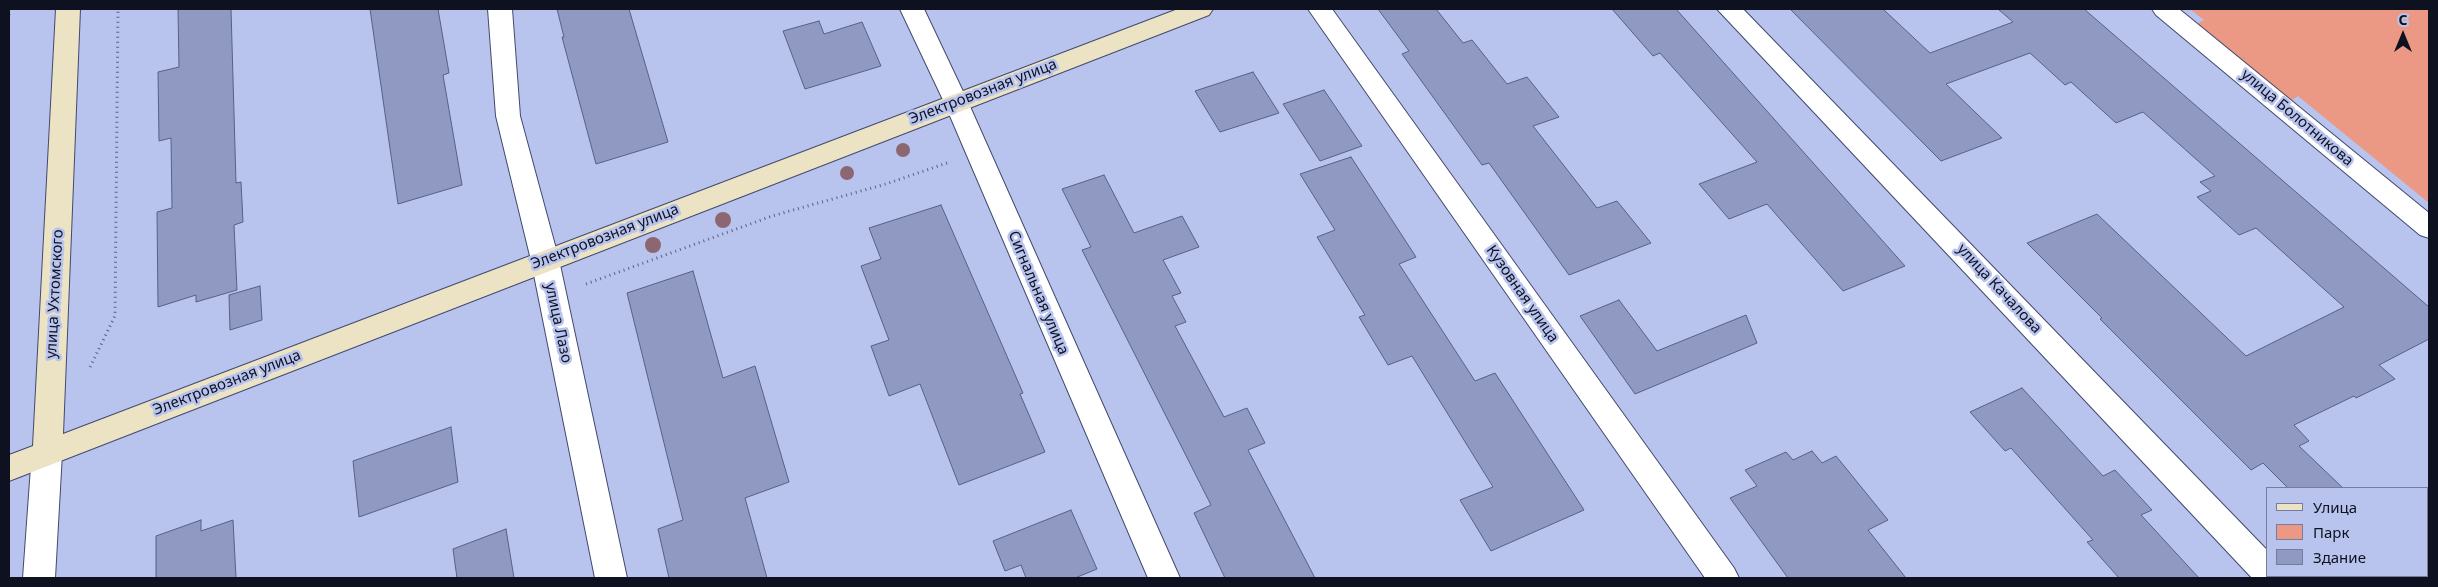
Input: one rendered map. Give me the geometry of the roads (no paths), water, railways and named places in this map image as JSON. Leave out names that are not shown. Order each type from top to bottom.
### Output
[{"type":"street","name":"улица Ухтомского","points":[[39,578],[47,453],[68,9]]},
{"type":"street","name":"улица Лазо","points":[[500,9],[508,116],[545,260],[611,578]]},
{"type":"street","name":"Сигнальная улица","points":[[912,9],[956,102],[1164,578]]},
{"type":"street","name":"Электровозная улица","points":[[9,468],[1201,9]]},
{"type":"street","name":"Кузовная улица","points":[[1320,9],[1724,578]]},
{"type":"street","name":"улица Качалова","points":[[1729,9],[1915,201],[2266,571]]},
{"type":"street","name":"улица Болотникова","points":[[2164,9],[2429,228]]}]
